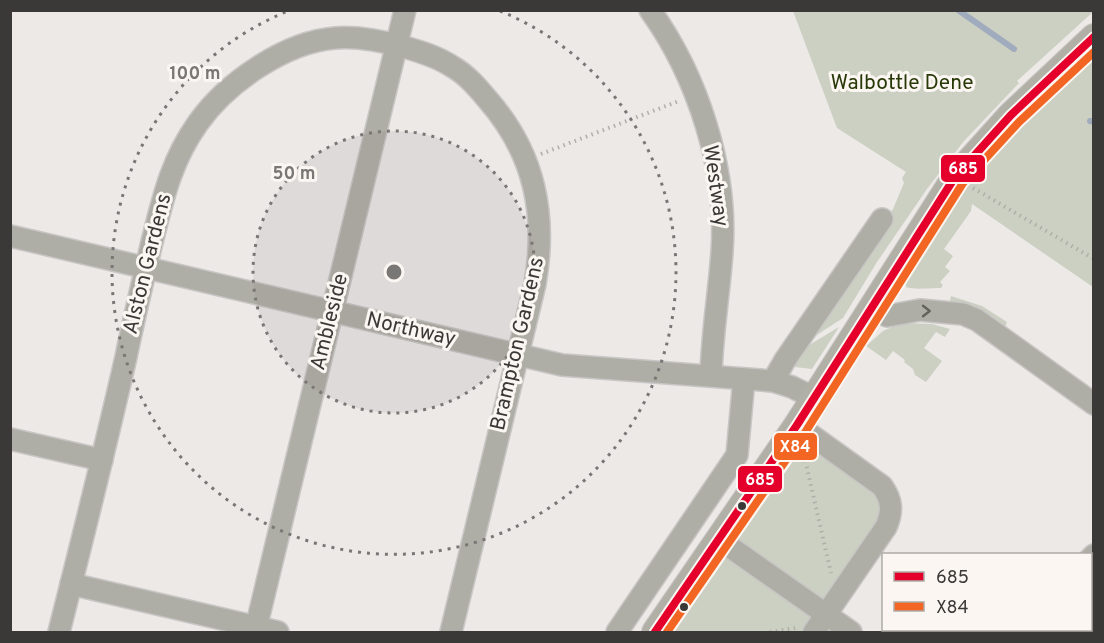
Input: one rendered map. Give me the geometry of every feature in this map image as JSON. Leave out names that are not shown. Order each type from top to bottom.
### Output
[{"type":"main road","points":[[655,633],[797,425],[955,177],[1011,115],[1094,37]]},
{"type":"street","name":"Ambleside","points":[[255,630],[405,10]]},
{"type":"street","name":"Westway","points":[[650,10],[678,55],[696,94],[708,132],[717,176],[722,219],[722,251],[712,337],[711,375]]},
{"type":"street","name":"Alston Gardens","points":[[59,633],[102,460],[146,267],[173,166],[195,128],[216,102],[260,66],[307,44],[333,38],[356,38],[396,45]]},
{"type":"street","name":"Brampton Gardens","points":[[396,45],[432,55],[456,68],[478,88],[512,131],[526,160],[538,208],[539,257],[518,355],[451,633]]},
{"type":"street","points":[[773,381],[882,219]]},
{"type":"street","name":"Northway","points":[[10,236],[576,367],[773,381],[814,398]]},
{"type":"street","points":[[870,308],[887,316],[920,310],[963,314],[977,320],[1094,404]]},
{"type":"street","points":[[617,633],[737,455],[744,379]]},
{"type":"street","points":[[797,425],[882,486],[889,495],[891,506],[891,516],[886,527],[814,633]]},
{"type":"street","points":[[10,439],[102,460]]},
{"type":"street","points":[[720,540],[851,633]]},
{"type":"street","points":[[71,584],[255,630],[278,633]]},
{"type":"path","points":[[526,160],[696,94]]},
{"type":"path","points":[[955,177],[1094,259]]},
{"type":"path","points":[[797,425],[832,576]]},
{"type":"green space","name":"Walbottle Dene","points":[[793,11],[1094,11],[1017,81],[1019,83],[964,141],[927,189],[877,262],[843,318],[809,340],[893,209],[906,172],[837,128]]},
{"type":"green space","name":"Walbottle Dene","points":[[1093,50],[1093,287],[972,204],[971,211],[944,249],[953,256],[945,267],[950,271],[940,282],[943,285],[941,288],[906,287],[905,279],[955,195],[999,142]]},
{"type":"green space","points":[[951,296],[982,306],[1007,322],[1005,327],[976,308],[950,301]]},
{"type":"green space","points":[[901,323],[932,324],[950,329],[945,337],[936,332],[924,348],[942,361],[926,382],[915,375],[913,369],[904,362],[905,360],[893,351],[886,360],[866,346],[883,331]]},
{"type":"green space","points":[[839,327],[812,369],[795,367],[801,350]]},
{"type":"green space","points":[[808,446],[817,446],[869,483],[882,502],[880,521],[824,603],[737,541],[801,450]]},
{"type":"green space","points":[[728,555],[815,616],[803,632],[674,632]]},
{"type":"waterway","points":[[958,10],[1014,49]]},
{"type":"waterway","points":[[1090,121],[1094,122]]},
{"type":"transit line","name":"685","points":[[655,632],[797,425],[955,177],[1011,115],[1094,37]]},
{"type":"transit line","name":"X84","points":[[667,632],[806,431],[963,183],[1019,122],[1094,52]]}]
